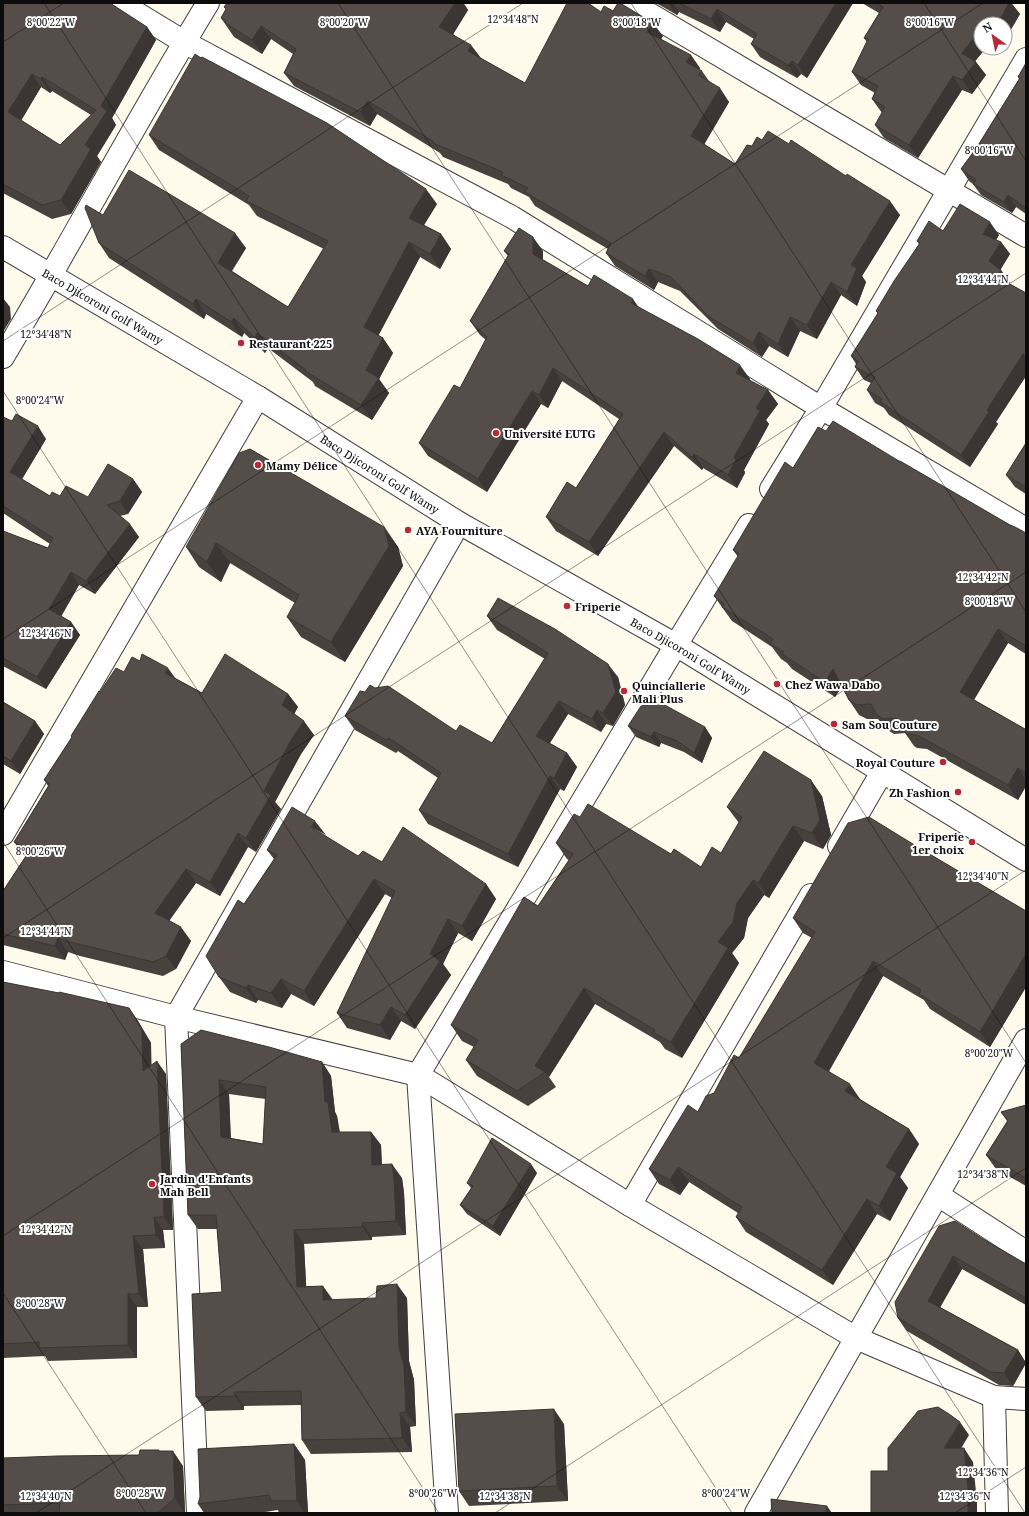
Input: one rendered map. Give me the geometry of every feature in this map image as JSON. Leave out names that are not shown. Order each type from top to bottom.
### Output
[{"type":"street","points":[[120,3],[184,42],[512,217],[821,408],[1026,529]]},
{"type":"street","points":[[3,357],[52,275],[184,42],[208,3]]},
{"type":"street","points":[[631,3],[1026,236]]},
{"type":"street","points":[[447,1513],[418,1075],[676,645],[821,408],[1026,59]]},
{"type":"street","name":"Baco Djicoroni Golf Wamy","points":[[3,247],[258,397],[459,523],[676,645],[1026,860]]},
{"type":"street","points":[[3,834],[258,397]]},
{"type":"street","points":[[198,1513],[176,1017],[459,523]]},
{"type":"street","points":[[630,1205],[882,772]]},
{"type":"street","points":[[3,972],[176,1017],[418,1075],[630,1205],[856,1338],[994,1397],[1026,1399]]},
{"type":"street","points":[[756,1513],[1026,1040]]},
{"type":"street","points":[[938,1195],[1026,1252]]},
{"type":"street","points":[[994,1397],[997,1513]]},
{"type":"building","points":[[3,3],[110,3],[147,27],[101,106],[107,111],[85,145],[91,149],[61,200],[42,205],[3,184]],"holes":[[[32,74],[41,79],[42,77],[96,110],[60,145],[8,112]]]},
{"type":"building","points":[[227,3],[455,3],[439,27],[471,45],[468,51],[525,83],[567,3],[588,3],[601,12],[604,6],[613,11],[618,3],[620,3],[653,23],[647,32],[691,55],[686,62],[702,71],[698,75],[720,88],[691,136],[735,164],[747,145],[752,146],[757,137],[762,140],[768,131],[789,144],[791,140],[846,176],[847,174],[890,201],[851,265],[857,268],[847,292],[831,282],[807,325],[790,317],[778,344],[759,332],[753,343],[708,316],[671,277],[649,269],[645,276],[606,253],[611,243],[525,192],[528,188],[501,175],[503,172],[433,143],[434,142],[368,101],[360,112],[284,73],[296,49],[261,26],[252,40],[225,23],[226,21],[221,18],[226,9],[224,7]]},
{"type":"building","points":[[679,3],[836,3],[798,65],[792,61],[788,65],[751,44],[757,34],[717,9],[711,19]]},
{"type":"building","points":[[875,3],[1009,3],[1002,16],[973,16],[973,39],[962,53],[976,62],[962,80],[953,76],[909,145],[875,125],[885,107],[872,99],[878,86],[852,72],[868,39],[864,38],[883,7]]},
{"type":"building","points":[[195,54],[327,123],[426,189],[409,218],[441,234],[430,254],[409,242],[364,327],[383,338],[366,370],[379,378],[361,405],[305,371],[306,370],[257,333],[255,338],[234,318],[231,322],[196,299],[193,304],[99,243],[85,208],[86,205],[103,215],[129,170],[235,233],[218,263],[288,307],[328,241],[246,201],[249,196],[149,135]]},
{"type":"building","points":[[1026,63],[1026,208],[1008,195],[1004,202],[973,184],[976,180],[961,169],[977,147],[1020,78],[1018,77]]},
{"type":"building","points":[[960,204],[990,222],[983,234],[1001,242],[989,261],[1001,270],[997,277],[1026,293],[1026,356],[1023,354],[987,410],[989,412],[961,455],[880,402],[882,399],[867,390],[875,377],[855,367],[858,361],[851,356],[878,313],[876,311],[894,281],[920,243],[917,241],[929,221],[943,231]]},
{"type":"building","points":[[519,228],[533,237],[533,254],[588,286],[594,275],[633,299],[631,303],[698,339],[740,365],[736,373],[768,390],[756,408],[760,411],[734,457],[736,460],[728,475],[694,454],[692,457],[664,432],[589,542],[546,517],[567,482],[576,488],[623,414],[553,368],[539,395],[532,391],[478,479],[419,443],[454,385],[460,388],[487,337],[470,321],[509,254],[504,251]]},
{"type":"building","points":[[16,414],[38,426],[10,472],[50,496],[52,492],[60,496],[66,486],[88,497],[108,464],[133,479],[120,501],[107,505],[130,524],[86,581],[71,572],[49,609],[71,622],[37,677],[3,658],[3,531],[48,548],[53,538],[3,506],[3,417],[12,421]]},
{"type":"building","points":[[833,421],[899,461],[1026,533],[1026,646],[998,629],[960,692],[1025,729],[1026,727],[1026,773],[1018,768],[1008,785],[917,735],[907,734],[897,718],[883,719],[876,714],[871,704],[857,705],[849,700],[833,669],[825,682],[782,654],[784,652],[770,644],[773,639],[722,607],[724,604],[714,596],[739,554],[733,550],[785,462],[793,468],[818,427],[826,431]]},
{"type":"building","points":[[1026,443],[1026,487],[1006,475]]},
{"type":"building","points":[[250,449],[384,527],[389,546],[331,642],[287,617],[299,595],[216,543],[207,562],[186,547],[239,453]]},
{"type":"building","points":[[498,598],[555,629],[608,664],[616,692],[603,713],[597,710],[592,719],[559,701],[536,736],[567,753],[554,778],[550,776],[508,854],[419,810],[441,773],[389,738],[386,740],[345,716],[360,691],[365,692],[370,685],[375,688],[388,686],[456,731],[460,725],[492,743],[548,653],[487,616]]},
{"type":"building","points":[[142,654],[168,668],[165,673],[202,693],[225,654],[288,694],[282,705],[304,721],[291,740],[264,791],[271,795],[246,838],[238,833],[210,882],[186,869],[155,913],[181,927],[166,956],[153,962],[58,938],[55,946],[3,934],[3,891],[30,850],[14,842],[50,784],[44,780],[72,737],[71,736],[99,691],[100,692],[116,668],[124,672],[132,657],[140,661]]},
{"type":"building","points":[[3,702],[35,721],[11,761],[3,756]]},
{"type":"building","points":[[661,703],[705,727],[694,753],[677,741],[654,732],[651,737],[628,726],[641,706]]},
{"type":"building","points":[[764,751],[811,780],[820,820],[812,833],[793,826],[758,883],[753,880],[737,903],[733,922],[718,942],[728,948],[671,1042],[654,1033],[655,1030],[584,988],[535,1066],[545,1072],[517,1091],[466,1060],[478,1040],[451,1025],[524,897],[538,906],[573,854],[556,843],[574,814],[580,817],[588,804],[671,854],[674,849],[701,867],[712,847],[721,853],[742,817],[727,807]]},
{"type":"building","points":[[292,807],[315,821],[311,827],[358,856],[363,851],[382,862],[403,827],[486,884],[462,926],[448,919],[430,954],[440,961],[405,1015],[391,1007],[380,1025],[337,1013],[395,891],[374,879],[304,991],[281,979],[271,993],[248,985],[246,988],[219,977],[206,956],[238,900],[244,904],[277,855],[267,850]]},
{"type":"building","points":[[869,817],[1026,911],[1026,954],[980,1032],[919,994],[921,990],[873,961],[814,1063],[850,1084],[845,1091],[909,1129],[886,1167],[897,1173],[879,1206],[867,1199],[822,1270],[736,1217],[742,1207],[678,1167],[670,1180],[649,1169],[688,1105],[698,1112],[706,1096],[714,1093],[734,1055],[739,1058],[815,932],[793,918],[848,823]]},
{"type":"building","points":[[3,982],[59,992],[129,1008],[142,1030],[143,1071],[157,1061],[164,1217],[154,1217],[156,1235],[133,1236],[139,1294],[128,1294],[128,1345],[39,1348],[39,1342],[3,1344]]},
{"type":"building","points":[[201,1030],[322,1062],[325,1102],[328,1102],[332,1132],[371,1132],[372,1165],[392,1164],[396,1221],[362,1223],[362,1227],[294,1230],[297,1287],[323,1286],[323,1300],[376,1298],[377,1286],[397,1284],[399,1347],[404,1366],[406,1412],[400,1413],[402,1438],[302,1440],[301,1391],[234,1392],[235,1396],[196,1397],[192,1294],[222,1292],[216,1215],[188,1215],[181,1044]],"holes":[[[219,1080],[266,1087],[263,1144],[221,1137]]]},
{"type":"building","points":[[1026,1105],[1026,1178],[986,1155],[1008,1121],[1001,1112]]},
{"type":"building","points":[[492,1138],[531,1164],[493,1226],[460,1205],[473,1186],[467,1183]]},
{"type":"building","points":[[955,1221],[1026,1264],[1026,1298],[953,1256],[928,1301],[1018,1350],[1004,1373],[990,1372],[898,1318],[895,1302],[939,1226]]},
{"type":"building","points":[[938,1407],[960,1422],[944,1448],[964,1448],[968,1488],[968,1512],[971,1512],[871,1513],[871,1471],[888,1471],[888,1448],[918,1411]]},
{"type":"building","points":[[554,1409],[557,1486],[459,1491],[455,1414]]},
{"type":"building","points":[[294,1444],[297,1501],[271,1501],[269,1495],[198,1504],[200,1497],[198,1449]]},
{"type":"building","points":[[140,1450],[173,1451],[175,1498],[158,1513],[59,1513],[60,1503],[3,1505],[3,1458],[139,1455]]},
{"type":"building","points":[[771,1499],[827,1506],[826,1513],[772,1513]]},
{"type":"place","name":"Restaurant 225","points":[[241,343]]},
{"type":"place","name":"Université EUTG","points":[[496,433]]},
{"type":"place","name":"Mamy Délice","points":[[258,465]]},
{"type":"place","name":"AYA Fourniture","points":[[408,530]]},
{"type":"place","name":"Friperie","points":[[567,606]]},
{"type":"place","name":"Chez Wawa Dabo","points":[[777,684]]},
{"type":"place","name":"Quinciallerie Mali Plus","points":[[624,691]]},
{"type":"place","name":"Sam Sou Couture","points":[[834,724]]},
{"type":"place","name":"Royal Couture","points":[[943,762]]},
{"type":"place","name":"Zh Fashion","points":[[958,792]]},
{"type":"place","name":"Friperie 1er choix","points":[[972,842]]},
{"type":"place","name":"Jardin d'Enfants Mah Bell","points":[[152,1184]]}]
